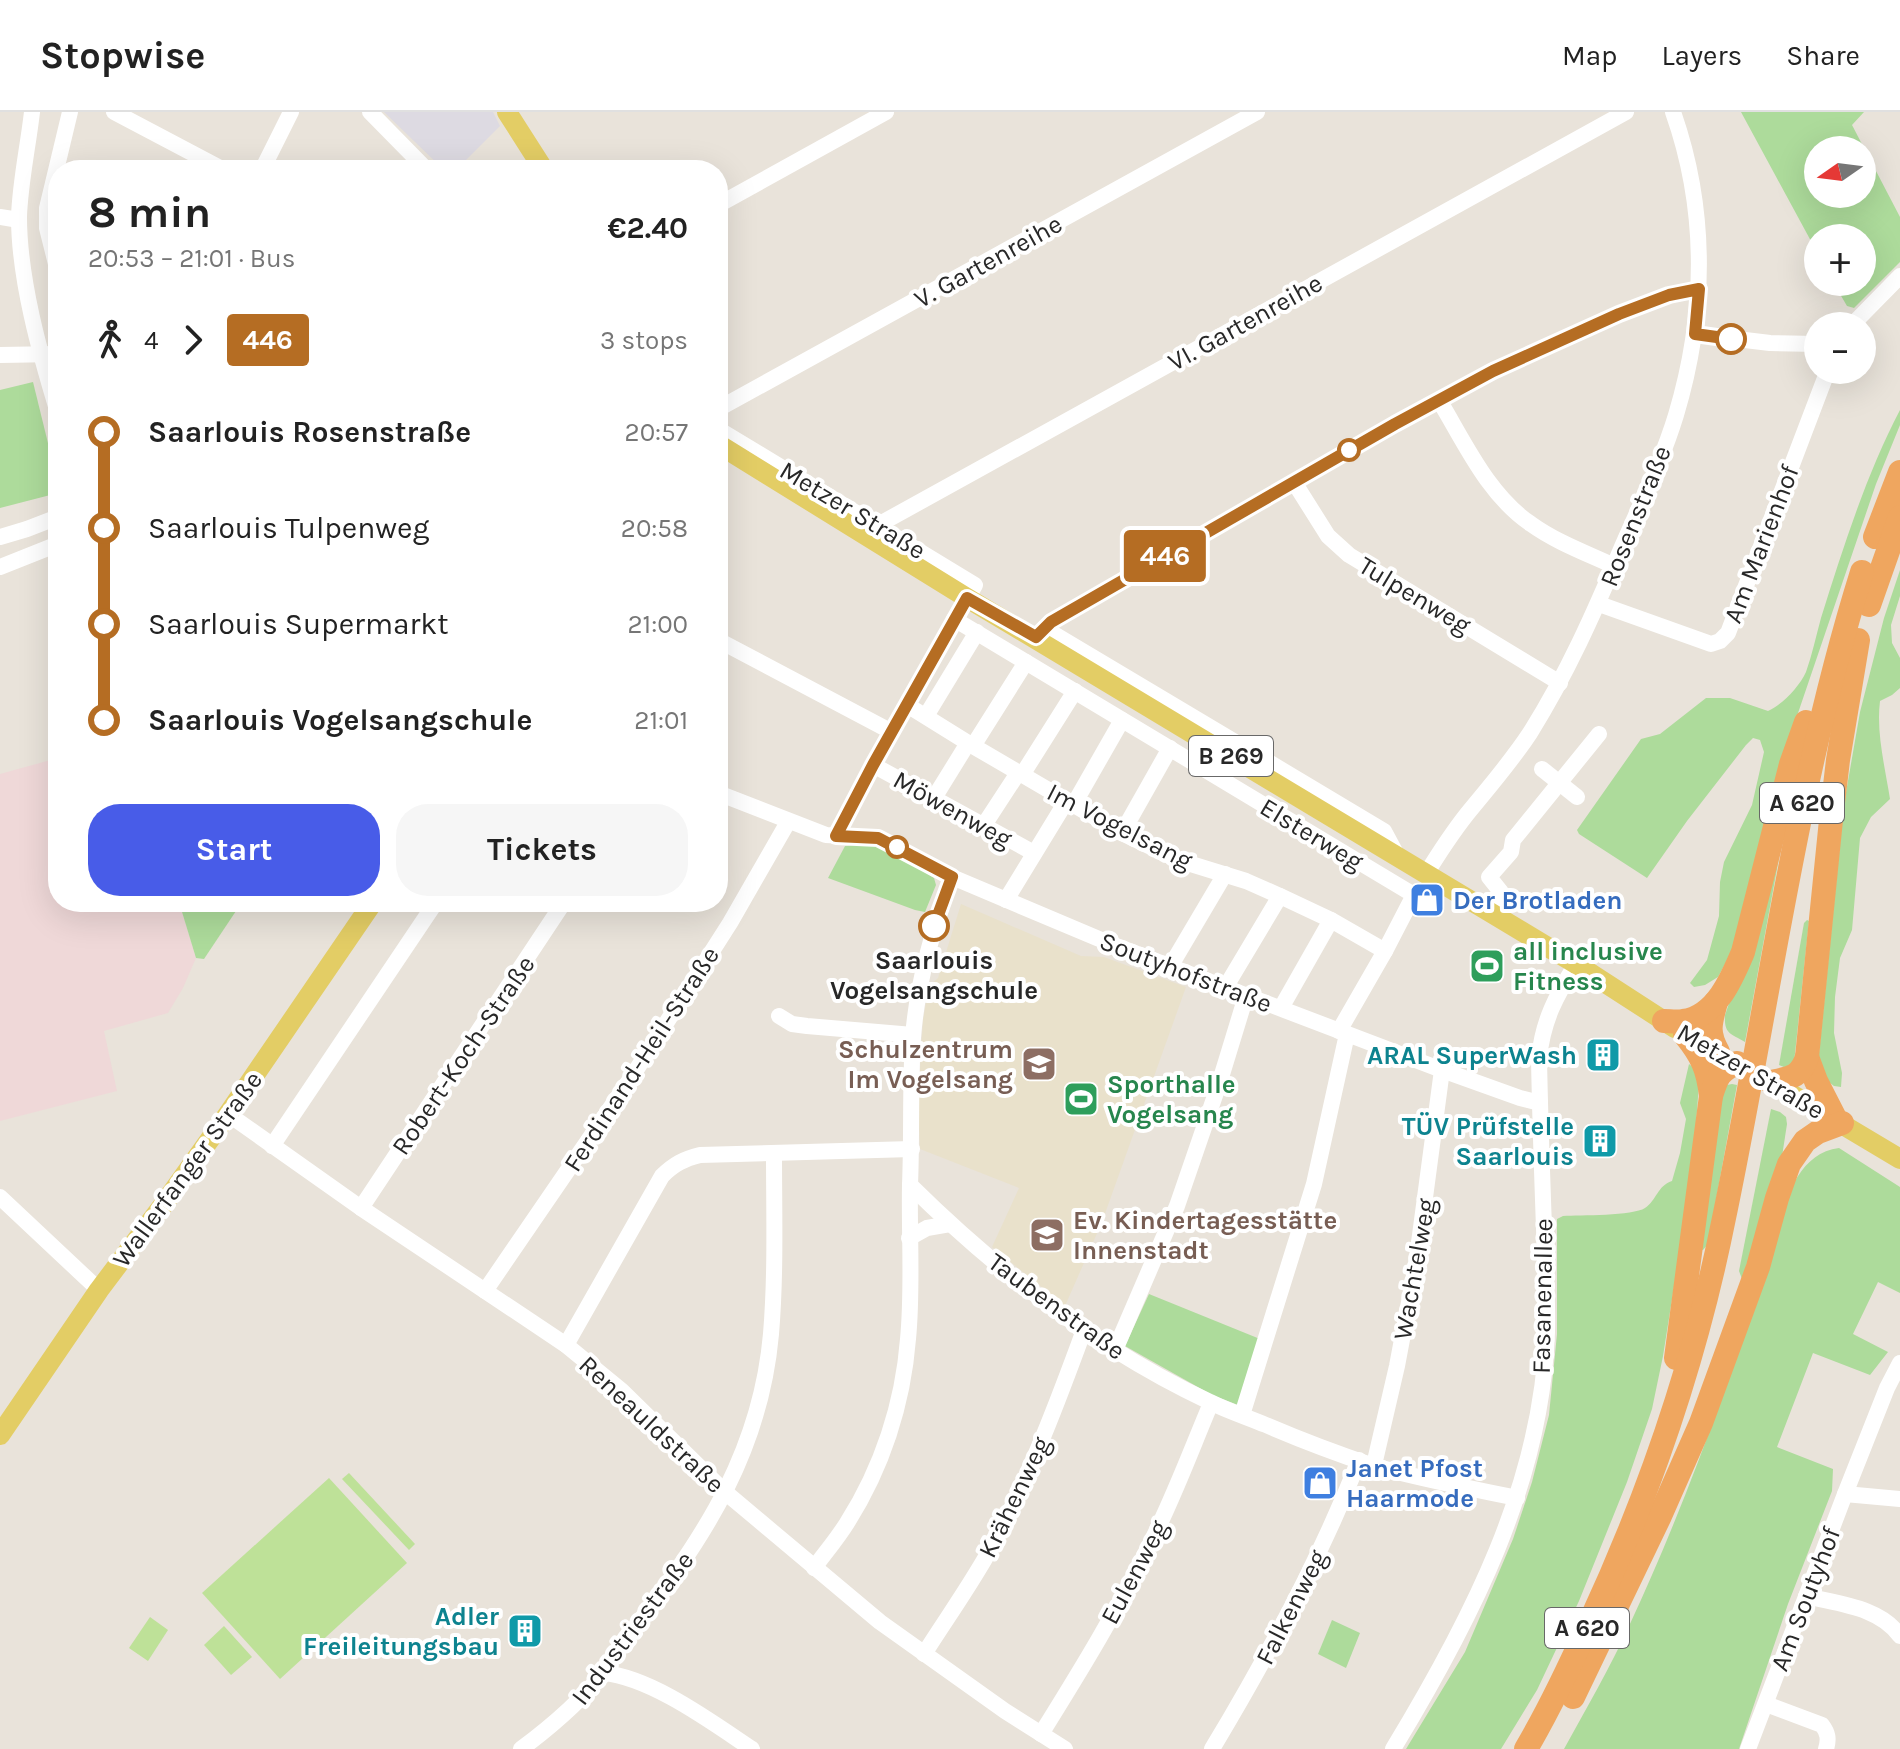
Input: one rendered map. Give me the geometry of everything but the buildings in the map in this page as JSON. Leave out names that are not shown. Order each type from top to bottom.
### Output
[{"type":"highway","name":"A 620","points":[[1766,1039],[1788,873],[1813,752],[1862,572],[1900,472]]},
{"type":"highway","name":"A 620","points":[[1545,1749],[1584,1676],[1630,1577],[1665,1488],[1706,1359],[1729,1270],[1766,1039],[1838,715],[1877,578],[1900,517]]},
{"type":"highway","points":[[1641,1504],[1671,1388],[1711,1096],[1716,1078],[1725,1069],[1727,1058],[1709,1033],[1710,1021],[1716,1002],[1743,952],[1791,764],[1862,572]]},
{"type":"highway","points":[[1771,1082],[1797,1074],[1807,1057],[1835,790],[1858,640]]},
{"type":"highway","points":[[1664,1021],[1694,1018],[1716,1002]]},
{"type":"highway","points":[[1685,1035],[1705,1065],[1711,1096]]},
{"type":"highway","points":[[1805,1141],[1839,1122],[1816,1081],[1807,1057]]},
{"type":"highway","points":[[1630,1577],[1701,1423],[1758,1267],[1789,1164],[1811,1128],[1812,1105]]},
{"type":"highway","name":"A 620","points":[[1526,1749],[1582,1641],[1641,1504],[1690,1355],[1751,1118]]},
{"type":"main road","points":[[511,113],[538,160]]},
{"type":"main road","name":"Metzer Straße","points":[[728,450],[873,530],[967,598],[1040,633],[1398,857],[1576,964],[1685,1035],[1812,1105],[1900,1159]]},
{"type":"main road","name":"Wallerfanger Straße","points":[[0,1435],[99,1290],[228,1114],[366,912]]},
{"type":"street","points":[[32,112],[19,220],[20,248],[48,348]]},
{"type":"street","points":[[58,160],[70,112]]},
{"type":"street","points":[[114,112],[205,160]]},
{"type":"street","points":[[267,160],[291,112]]},
{"type":"street","points":[[370,112],[417,160]]},
{"type":"street","points":[[728,199],[886,112]]},
{"type":"street","name":"V. Gartenreihe","points":[[728,403],[1257,112]]},
{"type":"street","name":"VI. Gartenreihe","points":[[873,530],[1626,112]]},
{"type":"street","name":"Rosenstraße","points":[[1426,874],[1466,815],[1514,757],[1574,658],[1675,417],[1695,334],[1699,289],[1695,204],[1686,155],[1673,112]]},
{"type":"street","points":[[48,204],[48,232]]},
{"type":"street","points":[[0,217],[19,220]]},
{"type":"street","points":[[1865,312],[1900,276]]},
{"type":"street","points":[[1040,633],[1064,614],[1493,371],[1669,295],[1699,289]]},
{"type":"street","points":[[1695,334],[1804,344]]},
{"type":"street","points":[[0,355],[48,355]]},
{"type":"street","name":"Am Marienhof","points":[[1599,604],[1711,644],[1720,641],[1728,633],[1823,384]]},
{"type":"street","points":[[1439,400],[1482,471],[1513,510],[1547,535],[1614,566]]},
{"type":"street","name":"Metzer Straße","points":[[728,436],[873,530]]},
{"type":"street","name":"Tulpenweg","points":[[1294,482],[1328,536],[1349,555],[1560,683]]},
{"type":"street","points":[[0,537],[48,521]]},
{"type":"street","points":[[0,567],[48,548]]},
{"type":"street","points":[[836,836],[967,598]]},
{"type":"street","name":"Elsterweg","points":[[954,619],[1414,895],[1343,1032],[1314,1184],[1242,1415]]},
{"type":"street","points":[[926,716],[977,632]]},
{"type":"street","points":[[728,645],[892,732]]},
{"type":"street","points":[[934,798],[1026,662]]},
{"type":"street","points":[[984,825],[1075,691]]},
{"type":"street","name":"Im Vogelsang","points":[[907,705],[1122,833],[1178,860],[1225,874],[1280,896],[1331,920],[1385,951]]},
{"type":"street","points":[[1006,900],[1122,720]]},
{"type":"street","points":[[1488,911],[1501,892],[1489,877],[1511,852],[1513,840],[1599,734]]},
{"type":"street","points":[[1122,833],[1170,748]]},
{"type":"street","name":"Möwenweg","points":[[873,765],[1034,853]]},
{"type":"street","points":[[1542,769],[1577,797]]},
{"type":"street","name":"Soutyhofstraße","points":[[728,797],[817,833],[878,838],[952,877],[1170,967],[1442,1070],[1540,1103]]},
{"type":"street","name":"Ferdinand-Heil-Straße","points":[[485,1291],[641,1062],[730,923],[788,822]]},
{"type":"street","points":[[1170,967],[1225,874]]},
{"type":"street","points":[[814,1568],[862,1496],[894,1420],[900,1396],[908,1338],[913,1035],[931,938],[952,877]]},
{"type":"street","points":[[1225,988],[1280,896]]},
{"type":"street","points":[[272,1146],[429,912]]},
{"type":"street","name":"Robert-Koch-Straße","points":[[361,1208],[557,912]]},
{"type":"street","points":[[1281,1008],[1331,920]]},
{"type":"street","name":"Fasanenallee","points":[[1393,1749],[1459,1634],[1487,1573],[1517,1498],[1538,1413],[1547,1334],[1539,1058],[1543,1027],[1549,1011],[1576,964]]},
{"type":"street","points":[[1115,1350],[1177,1206],[1246,996]]},
{"type":"street","points":[[779,1016],[792,1024],[913,1035]]},
{"type":"street","name":"Wachtelweg","points":[[1367,1463],[1397,1366],[1416,1265],[1442,1070]]},
{"type":"street","name":"Reneauldstraße","points":[[228,1114],[361,1208],[566,1345],[622,1391],[725,1492],[814,1568],[924,1654],[1065,1749]]},
{"type":"street","points":[[566,1345],[662,1176],[674,1165],[700,1155],[912,1149]]},
{"type":"street","name":"Industriestraße","points":[[521,1749],[568,1712],[603,1673],[699,1539],[739,1462],[759,1405],[771,1337],[774,1153]]},
{"type":"street","name":"Taubenstraße","points":[[910,1185],[950,1224],[1012,1276],[1084,1330],[1153,1373],[1211,1403],[1367,1463],[1517,1498]]},
{"type":"street","points":[[0,1197],[99,1290]]},
{"type":"street","points":[[909,1238],[927,1228],[950,1224]]},
{"type":"street","name":"Krähenweg","points":[[924,1654],[972,1580],[1016,1500],[1060,1397],[1084,1330]]},
{"type":"street","name":"Am Soutyhof","points":[[1748,1749],[1845,1494],[1900,1363]]},
{"type":"street","name":"Eulenweg","points":[[1041,1734],[1139,1566],[1178,1484],[1211,1403]]},
{"type":"street","name":"Falkenweg","points":[[1212,1749],[1263,1663],[1367,1463]]},
{"type":"street","name":"Am Soutyhof","points":[[1845,1494],[1900,1499]]},
{"type":"street","points":[[1806,1596],[1882,1618],[1900,1636]]},
{"type":"street","points":[[603,1673],[647,1686],[758,1747]]},
{"type":"street","name":"Am Soutyhof","points":[[1766,1704],[1822,1725],[1827,1731],[1826,1749]]},
{"type":"shaded area","points":[[384,112],[493,112],[500,126],[466,160],[434,160]]},
{"type":"shaded area","points":[[48,761],[48,912],[182,912],[196,958],[168,1013],[104,1031],[117,1091],[0,1121],[0,774]]},
{"type":"shaded area","name":"Schulzentrum Im Vogelsang","points":[[961,904],[1081,956],[1104,957],[1186,987],[1102,1222],[1065,1306],[992,1247],[1019,1188],[920,1149],[918,1100],[923,1020],[929,986],[938,978]]},
{"type":"green space","points":[[1741,112],[1864,112],[1852,125],[1858,136],[1804,136],[1804,208],[1876,208],[1876,171],[1900,217],[1900,262],[1876,286],[1876,224],[1804,224],[1804,228]]},
{"type":"green space","points":[[1841,296],[1866,296],[1854,308],[1847,306]]},
{"type":"green space","points":[[33,382],[48,443],[48,496],[0,508],[0,390]]},
{"type":"green space","points":[[1900,410],[1900,425],[1876,484],[1781,763],[1735,946],[1718,977],[1694,987],[1690,983],[1707,960],[1719,916],[1724,862],[1752,805],[1764,752],[1760,740],[1753,738],[1746,745],[1647,878],[1577,830],[1641,739],[1660,734],[1706,698],[1730,698],[1768,711],[1785,700],[1799,683],[1808,666],[1856,512]]},
{"type":"green space","points":[[1900,570],[1900,596],[1891,625],[1892,643],[1900,658],[1900,688],[1880,701],[1879,713],[1890,799],[1871,817],[1860,838],[1852,930],[1840,958],[1835,997],[1834,1033],[1842,1073],[1841,1087],[1825,1079],[1818,1063],[1844,804],[1860,712]]},
{"type":"green space","points":[[869,843],[885,847],[934,878],[936,885],[925,912],[828,878],[845,846]]},
{"type":"green space","points":[[1779,858],[1745,1042],[1727,1030],[1725,1015]]},
{"type":"green space","points":[[182,912],[235,912],[204,959],[196,958]]},
{"type":"green space","points":[[1807,920],[1794,1063],[1786,1068],[1779,1065]]},
{"type":"green space","points":[[1689,1064],[1695,1069],[1699,1083],[1693,1167],[1663,1356],[1652,1409],[1627,1482],[1579,1601],[1537,1690],[1501,1749],[1406,1749],[1465,1652],[1513,1539],[1532,1482],[1549,1415],[1557,1334],[1557,1219],[1563,1216],[1639,1211],[1672,1181],[1686,1119],[1680,1103]]},
{"type":"green space","points":[[1732,1084],[1737,1085],[1708,1244],[1699,1250],[1722,1091]]},
{"type":"green space","points":[[1771,1109],[1786,1117],[1781,1163],[1742,1279],[1739,1271]]},
{"type":"green space","points":[[1839,1148],[1900,1187],[1900,1293],[1878,1282],[1853,1334],[1888,1352],[1870,1375],[1813,1353],[1777,1447],[1833,1469],[1832,1491],[1788,1604],[1739,1749],[1564,1749],[1622,1642],[1672,1529],[1728,1380],[1791,1190],[1814,1158]]},
{"type":"green space","points":[[1149,1294],[1260,1339],[1238,1405],[1212,1395],[1125,1346]]},
{"type":"green space","points":[[349,1473],[415,1544],[409,1550],[342,1479]]},
{"type":"green space","points":[[329,1478],[407,1563],[280,1679],[202,1593]]},
{"type":"green space","points":[[150,1617],[168,1630],[148,1661],[129,1648]]},
{"type":"green space","points":[[1332,1620],[1360,1633],[1346,1668],[1318,1654]]},
{"type":"green space","points":[[224,1626],[252,1657],[231,1675],[204,1645]]},
{"type":"bus line","name":"446","points":[[934,926],[952,877],[878,838],[836,836],[967,598],[1036,637],[1051,622],[1417,412],[1516,360],[1669,295],[1699,289],[1695,334],[1731,339]]},
{"type":"place","name":"Der Brotladen","points":[[1427,900]]},
{"type":"place","name":"Saarlouis Vogelsangschule","points":[[934,926]]},
{"type":"place","name":"all inclusive Fitness","points":[[1487,966]]},
{"type":"place","name":"ARAL SuperWash","points":[[1603,1055]]},
{"type":"place","name":"Schulzentrum Im Vogelsang","points":[[1039,1064]]},
{"type":"place","name":"Sporthalle Vogelsang","points":[[1081,1099]]},
{"type":"place","name":"TÜV Prüfstelle Saarlouis","points":[[1600,1141]]},
{"type":"place","name":"Ev. Kindertagesstätte Innenstadt","points":[[1047,1235]]},
{"type":"place","name":"Janet Pfost Haarmode","points":[[1320,1483]]},
{"type":"place","name":"Adler Freileitungsbau","points":[[525,1631]]}]
